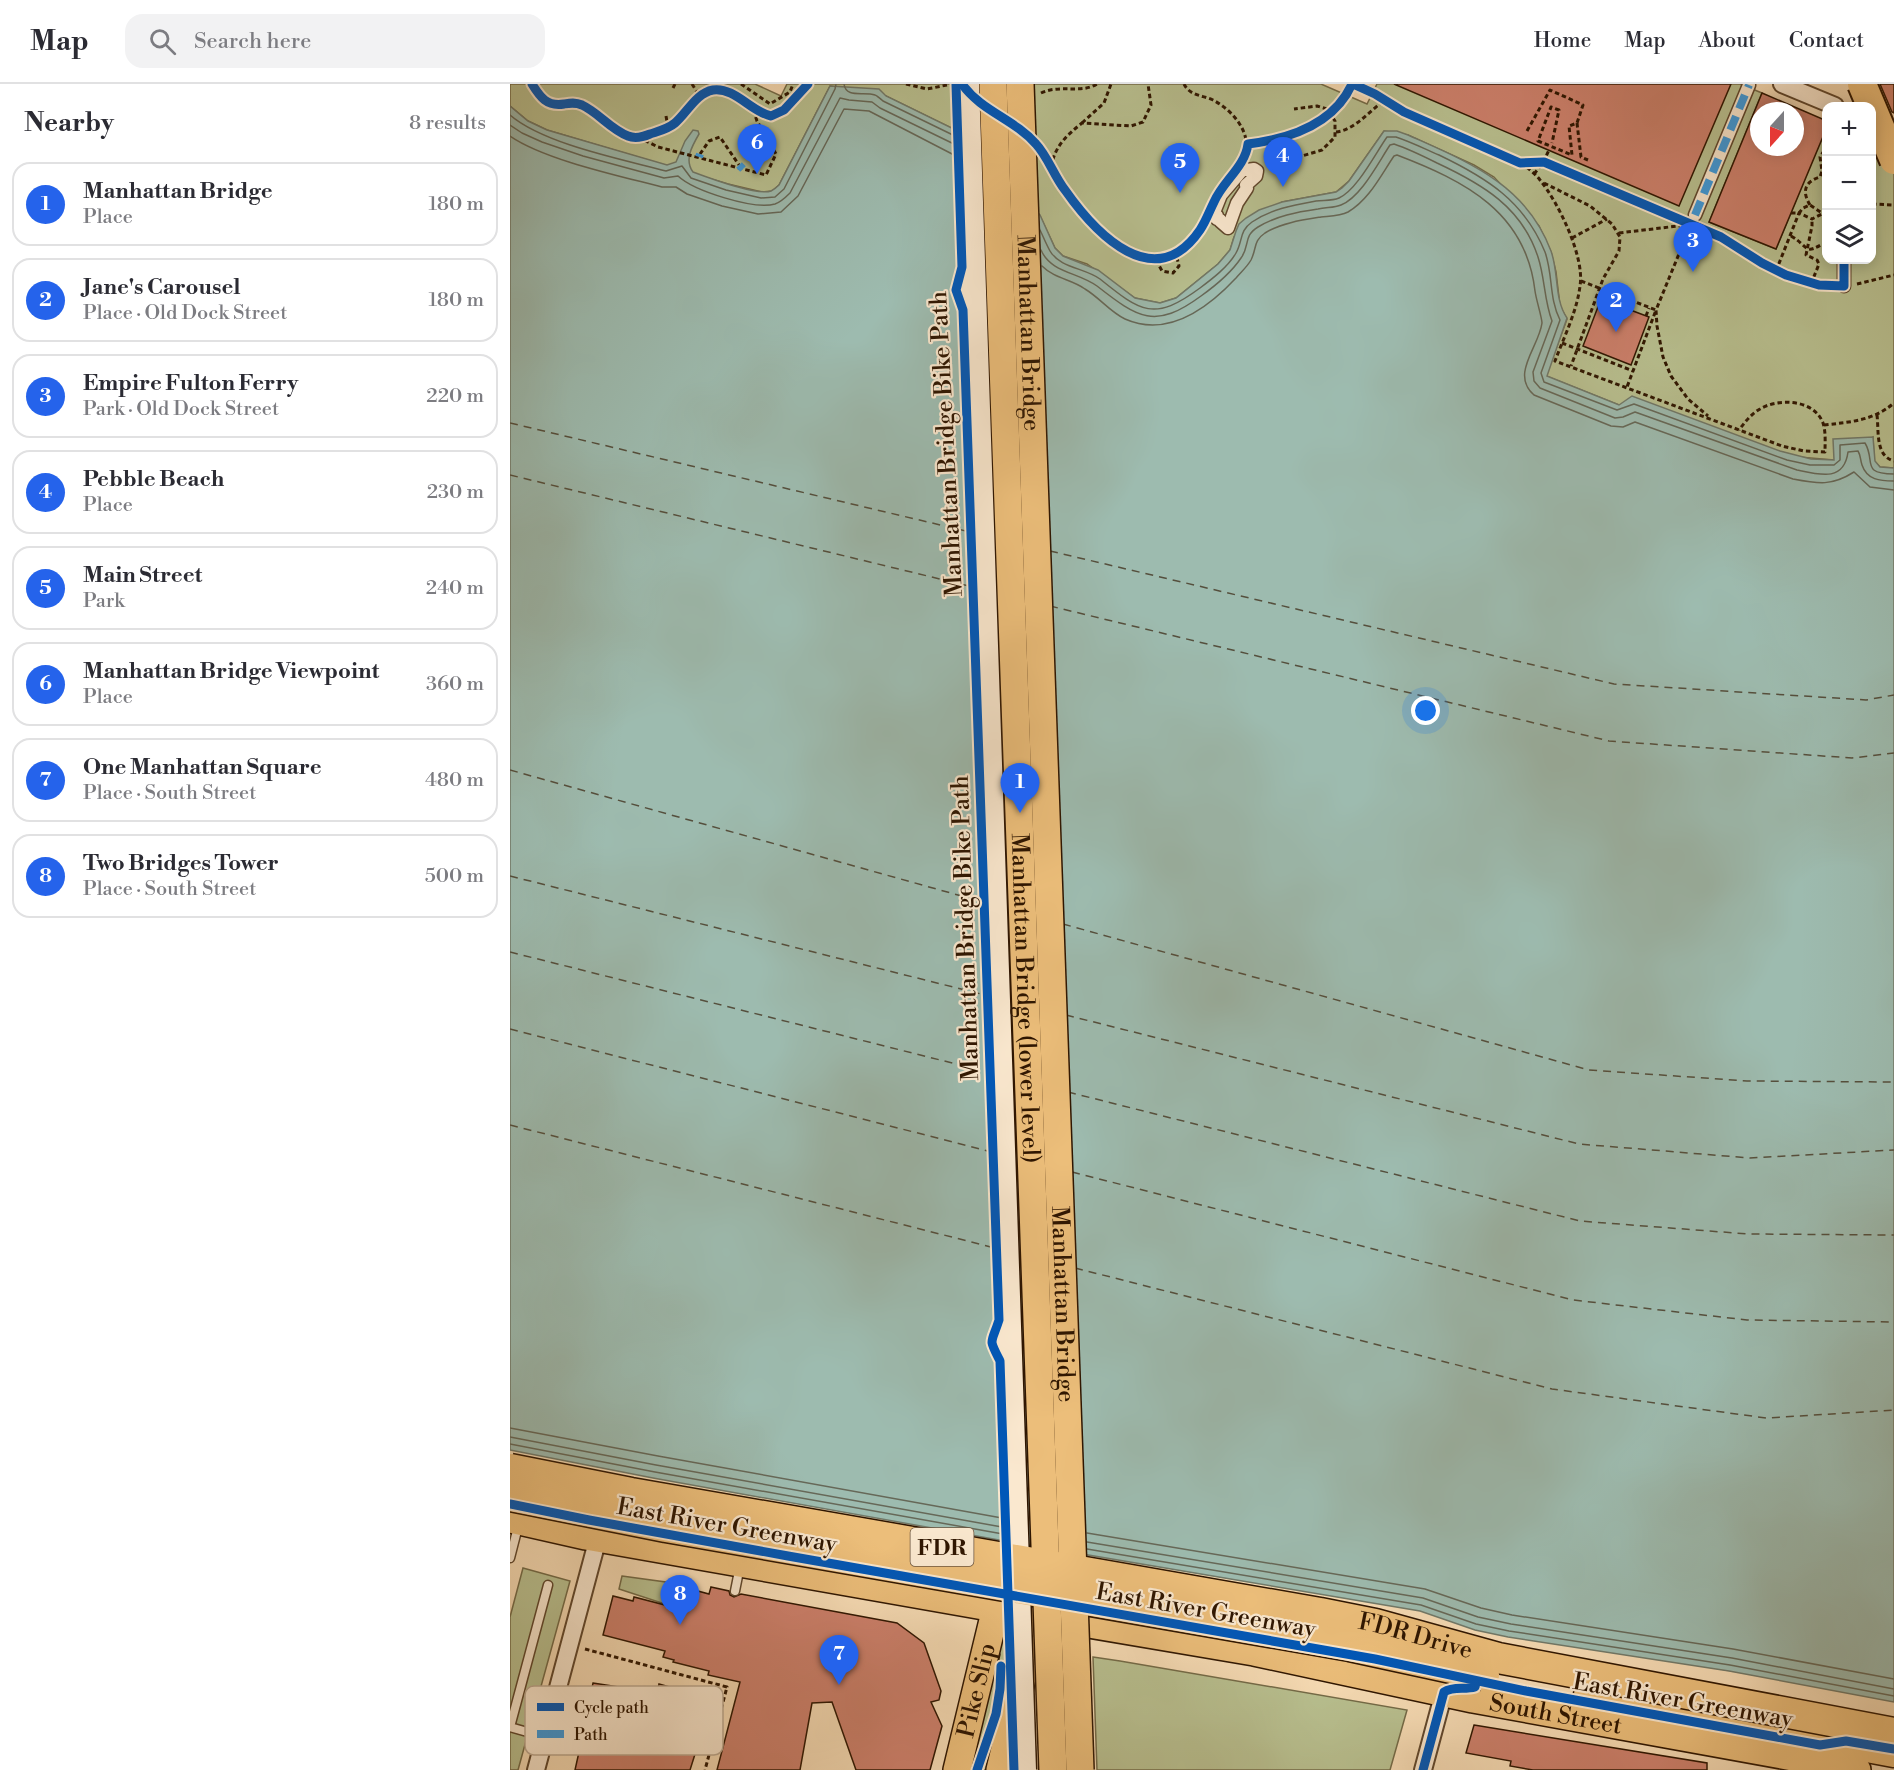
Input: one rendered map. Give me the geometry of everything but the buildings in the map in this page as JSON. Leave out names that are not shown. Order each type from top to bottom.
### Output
[{"type":"highway","points":[[1862,84],[1894,160]]},
{"type":"highway","name":"FDR Drive","points":[[510,1469],[642,1495],[1375,1624],[1498,1658],[1894,1733]]},
{"type":"highway","name":"FDR Drive","points":[[513,1512],[666,1527],[1350,1646],[1480,1674],[1894,1752]]},
{"type":"highway","points":[[1375,1624],[1733,1684],[1894,1714]]},
{"type":"main road","points":[[967,84],[1024,1770]]},
{"type":"main road","name":"Manhattan Bridge (lower level)","points":[[993,84],[1053,1770]]},
{"type":"main road","name":"Manhattan Bridge","points":[[1028,90],[1080,1770]]},
{"type":"main road","name":"South Street","points":[[513,1512],[598,1538],[1254,1652],[1444,1692],[1824,1766],[1857,1770]]},
{"type":"main road","name":"Pike Slip","points":[[957,1770],[996,1608]]},
{"type":"main road","name":"Pike Slip","points":[[1000,1770],[1037,1615]]},
{"type":"street","points":[[1782,84],[1825,102]]},
{"type":"street","points":[[1693,220],[1749,85]]},
{"type":"street","points":[[1244,168],[1254,169],[1257,173],[1246,185],[1247,188],[1237,203],[1228,228],[1216,219],[1217,216],[1213,215],[1217,203],[1231,181],[1244,168]]},
{"type":"street","points":[[1844,264],[1844,286]]},
{"type":"street","points":[[559,1686],[598,1538]]},
{"type":"street","points":[[1423,1770],[1444,1692]]},
{"type":"street","points":[[536,1770],[540,1755]]},
{"type":"lane","points":[[510,1558],[513,1512]]},
{"type":"lane","points":[[735,1591],[741,1563]]},
{"type":"lane","points":[[525,1731],[510,1727],[548,1585]]},
{"type":"path","points":[[532,84],[540,97],[548,104],[582,105],[614,129],[626,135],[638,137],[652,145],[766,175],[776,154],[753,109]]},
{"type":"path","points":[[673,88],[675,84]]},
{"type":"path","points":[[741,84],[770,104],[789,92],[793,84]]},
{"type":"path","points":[[638,137],[669,127],[700,97],[710,91],[722,90],[766,115],[779,114],[808,84]]},
{"type":"path","points":[[906,84],[927,89],[952,84]]},
{"type":"path","points":[[1028,90],[1067,85],[1084,88],[1097,84]]},
{"type":"path","points":[[1051,169],[1055,150],[1061,141],[1104,103],[1111,84]]},
{"type":"path","points":[[1082,123],[1138,125],[1146,117],[1151,105],[1148,84]]},
{"type":"path","points":[[1184,84],[1190,92],[1212,100],[1223,107],[1239,124],[1248,144],[1292,134],[1331,113],[1343,102],[1352,84]]},
{"type":"path","points":[[693,85],[700,97]]},
{"type":"path","points":[[1365,89],[1404,112],[1520,163],[1542,182],[1572,238],[1579,260],[1581,281],[1555,361],[1739,430],[1793,449],[1825,452],[1824,425],[1820,418],[1803,405],[1784,402],[1760,409],[1739,430]]},
{"type":"path","points":[[1527,130],[1550,90],[1583,105],[1577,123],[1581,157],[1588,160]]},
{"type":"path","points":[[1336,132],[1348,130],[1384,100]]},
{"type":"path","points":[[1223,107],[1226,103]]},
{"type":"path","points":[[1257,173],[1268,166],[1322,150],[1332,141],[1336,132],[1335,121],[1327,109],[1317,106],[1294,109]]},
{"type":"path","points":[[1566,115],[1560,109],[1551,107],[1538,141],[1572,155],[1569,126],[1577,123]]},
{"type":"path","points":[[1552,143],[1560,109]]},
{"type":"path","points":[[666,116],[669,127]]},
{"type":"path","points":[[700,154],[709,141],[720,137],[739,165]]},
{"type":"path","points":[[1041,150],[1066,193],[1106,235],[1137,257],[1156,260],[1176,254],[1193,240],[1206,221]]},
{"type":"path","points":[[1534,174],[1544,162],[1549,150]]},
{"type":"path","points":[[1822,154],[1820,177],[1809,182],[1805,196],[1810,205],[1822,211]]},
{"type":"path","points":[[1520,163],[1544,162],[1693,220],[1776,271],[1811,284],[1828,287],[1844,286],[1894,274]]},
{"type":"path","points":[[1542,182],[1581,201],[1606,219],[1619,233],[1619,251],[1600,288],[1571,366]]},
{"type":"path","points":[[1876,204],[1894,205]]},
{"type":"path","points":[[1776,271],[1799,213],[1810,205]]},
{"type":"path","points":[[1791,213],[1799,213],[1812,219]]},
{"type":"path","points":[[1812,219],[1822,213]]},
{"type":"path","points":[[1572,238],[1606,219]]},
{"type":"path","points":[[1811,284],[1819,264],[1806,255],[1812,219]]},
{"type":"path","points":[[1619,233],[1693,220]]},
{"type":"path","points":[[1627,387],[1693,220]]},
{"type":"path","points":[[1790,236],[1807,248],[1815,250],[1822,245]]},
{"type":"path","points":[[1156,260],[1162,271],[1173,273],[1179,266],[1176,254]]},
{"type":"path","points":[[1581,281],[1656,310]]},
{"type":"path","points":[[1604,299],[1607,291]]},
{"type":"path","points":[[1646,316],[1649,308]]},
{"type":"path","points":[[1656,310],[1659,342],[1671,376],[1688,399],[1714,420]]},
{"type":"path","points":[[1561,343],[1633,371]]},
{"type":"path","points":[[1824,425],[1862,420],[1877,415],[1894,403]]},
{"type":"path","points":[[1877,415],[1880,450],[1887,459],[1894,461]]},
{"type":"path","points":[[584,1648],[727,1687],[723,1702]]},
{"type":"path","points":[[705,1770],[709,1755]]},
{"type":"green space","points":[[510,84],[755,84],[781,96],[787,84],[1321,84],[1367,104],[1377,84],[1740,84],[1762,93],[1758,102],[1750,102],[1750,122],[1709,222],[1776,249],[1822,137],[1822,264],[1876,264],[1876,142],[1894,150],[1894,468],[1880,467],[1874,461],[1873,437],[1834,460],[1799,457],[1619,405],[1546,376],[1567,319],[1560,306],[1551,252],[1539,226],[1494,177],[1474,165],[1408,135],[1384,131],[1349,181],[1336,192],[1282,202],[1234,237],[1230,250],[1218,264],[1176,298],[1160,303],[1135,298],[1087,264],[1063,256],[1055,248],[1040,216],[962,133],[886,96],[830,86],[779,185],[772,191],[762,192],[547,130],[528,121],[510,106]]},
{"type":"green space","points":[[523,1568],[570,1581],[541,1686],[525,1686],[525,1745],[518,1770],[510,1770],[510,1617]]},
{"type":"green space","points":[[622,1576],[680,1584],[674,1607],[619,1589]]},
{"type":"green space","points":[[1005,1627],[1017,1632],[993,1770],[966,1770]]},
{"type":"green space","points":[[1093,1657],[1407,1710],[1390,1770],[1097,1770]]},
{"type":"water","points":[[830,86],[879,89],[886,96],[962,133],[1040,215],[1055,248],[1063,256],[1098,270],[1135,298],[1160,303],[1176,298],[1218,264],[1230,250],[1239,224],[1246,218],[1259,210],[1282,202],[1336,192],[1349,181],[1384,131],[1397,131],[1452,155],[1493,178],[1527,208],[1540,228],[1551,251],[1560,303],[1567,318],[1547,376],[1619,405],[1632,396],[1780,451],[1811,459],[1834,460],[1833,439],[1873,437],[1875,461],[1880,467],[1894,468],[1894,1702],[1729,1671],[1508,1637],[1475,1630],[1420,1611],[999,1540],[510,1450],[510,106],[528,121],[547,130],[667,165],[676,162],[685,141],[693,130],[698,131],[699,134],[689,158],[693,172],[733,186],[764,192],[771,191],[779,185]]},
{"type":"pier","points":[[1587,1653],[1727,1672],[1894,1705],[1729,1674]]},
{"type":"ferry route","points":[[510,423],[970,532]]},
{"type":"ferry route","points":[[510,475],[973,587]]},
{"type":"ferry route","points":[[1050,551],[1614,684],[1866,700],[1894,695]]},
{"type":"ferry route","points":[[1050,606],[1609,741],[1852,758],[1894,753]]},
{"type":"ferry route","points":[[510,770],[983,902]]},
{"type":"ferry route","points":[[510,876],[985,995]]},
{"type":"ferry route","points":[[1063,924],[1589,1070],[1747,1081],[1894,1082]]},
{"type":"ferry route","points":[[510,952],[988,1072]]},
{"type":"ferry route","points":[[1066,1015],[1579,1144],[1750,1158],[1894,1150]]},
{"type":"ferry route","points":[[510,1029],[992,1152]]},
{"type":"ferry route","points":[[1068,1092],[1580,1221],[1748,1234],[1894,1235]]},
{"type":"ferry route","points":[[510,1125],[995,1248]]},
{"type":"ferry route","points":[[1072,1172],[1573,1300],[1747,1320],[1894,1322]]},
{"type":"ferry route","points":[[1075,1268],[1552,1389],[1766,1418],[1894,1410]]},
{"type":"railway","points":[[974,84],[1030,1770]]},
{"type":"railway","points":[[984,84],[1043,1770]]},
{"type":"railway","points":[[1004,84],[1064,1770]]},
{"type":"railway","points":[[1013,84],[1074,1770]]},
{"type":"marked path","points":[[1695,215],[1749,85]]},
{"type":"marked path","points":[[739,165],[743,169]]},
{"type":"cycle path","points":[[532,84],[541,97],[549,102],[558,105],[573,103],[582,105],[631,137],[645,136],[672,125],[697,99],[713,90],[729,92],[771,116],[784,110],[808,84]]},
{"type":"cycle path","name":"Manhattan Bridge Bike Path","points":[[956,84],[962,267],[956,290],[963,310],[999,1320],[992,1341],[1000,1361],[1014,1770]]},
{"type":"cycle path","points":[[962,84],[978,101],[1018,128],[1036,144],[1061,185],[1093,224],[1127,251],[1146,258],[1164,258],[1183,249],[1200,230],[1218,194],[1243,160],[1248,144],[1279,138],[1309,127],[1334,110],[1352,84]]},
{"type":"cycle path","points":[[1353,84],[1375,94],[1404,112],[1520,163],[1544,162],[1721,237],[1786,275],[1819,285],[1844,286],[1844,264]]},
{"type":"cycle path","name":"East River Greenway","points":[[510,1504],[788,1556],[1375,1659],[1526,1691],[1820,1745],[1846,1741],[1894,1749]]},
{"type":"cycle path","points":[[977,1770],[996,1714],[1001,1666]]},
{"type":"cycle path","points":[[1423,1770],[1444,1692],[1451,1689],[1475,1687],[1476,1683]]},
{"type":"place","name":"Manhattan Bridge Viewpoint","points":[[757,174]]},
{"type":"place","name":"Pebble Beach","points":[[1283,187]]},
{"type":"place","name":"Main Street","points":[[1180,193]]},
{"type":"place","name":"Empire Fulton Ferry","points":[[1693,272]]},
{"type":"place","name":"Jane's Carousel","points":[[1616,332]]},
{"type":"place","name":"Manhattan Bridge","points":[[1020,813]]},
{"type":"place","name":"Two Bridges Tower","points":[[680,1625]]},
{"type":"place","name":"One Manhattan Square","points":[[839,1685]]}]
